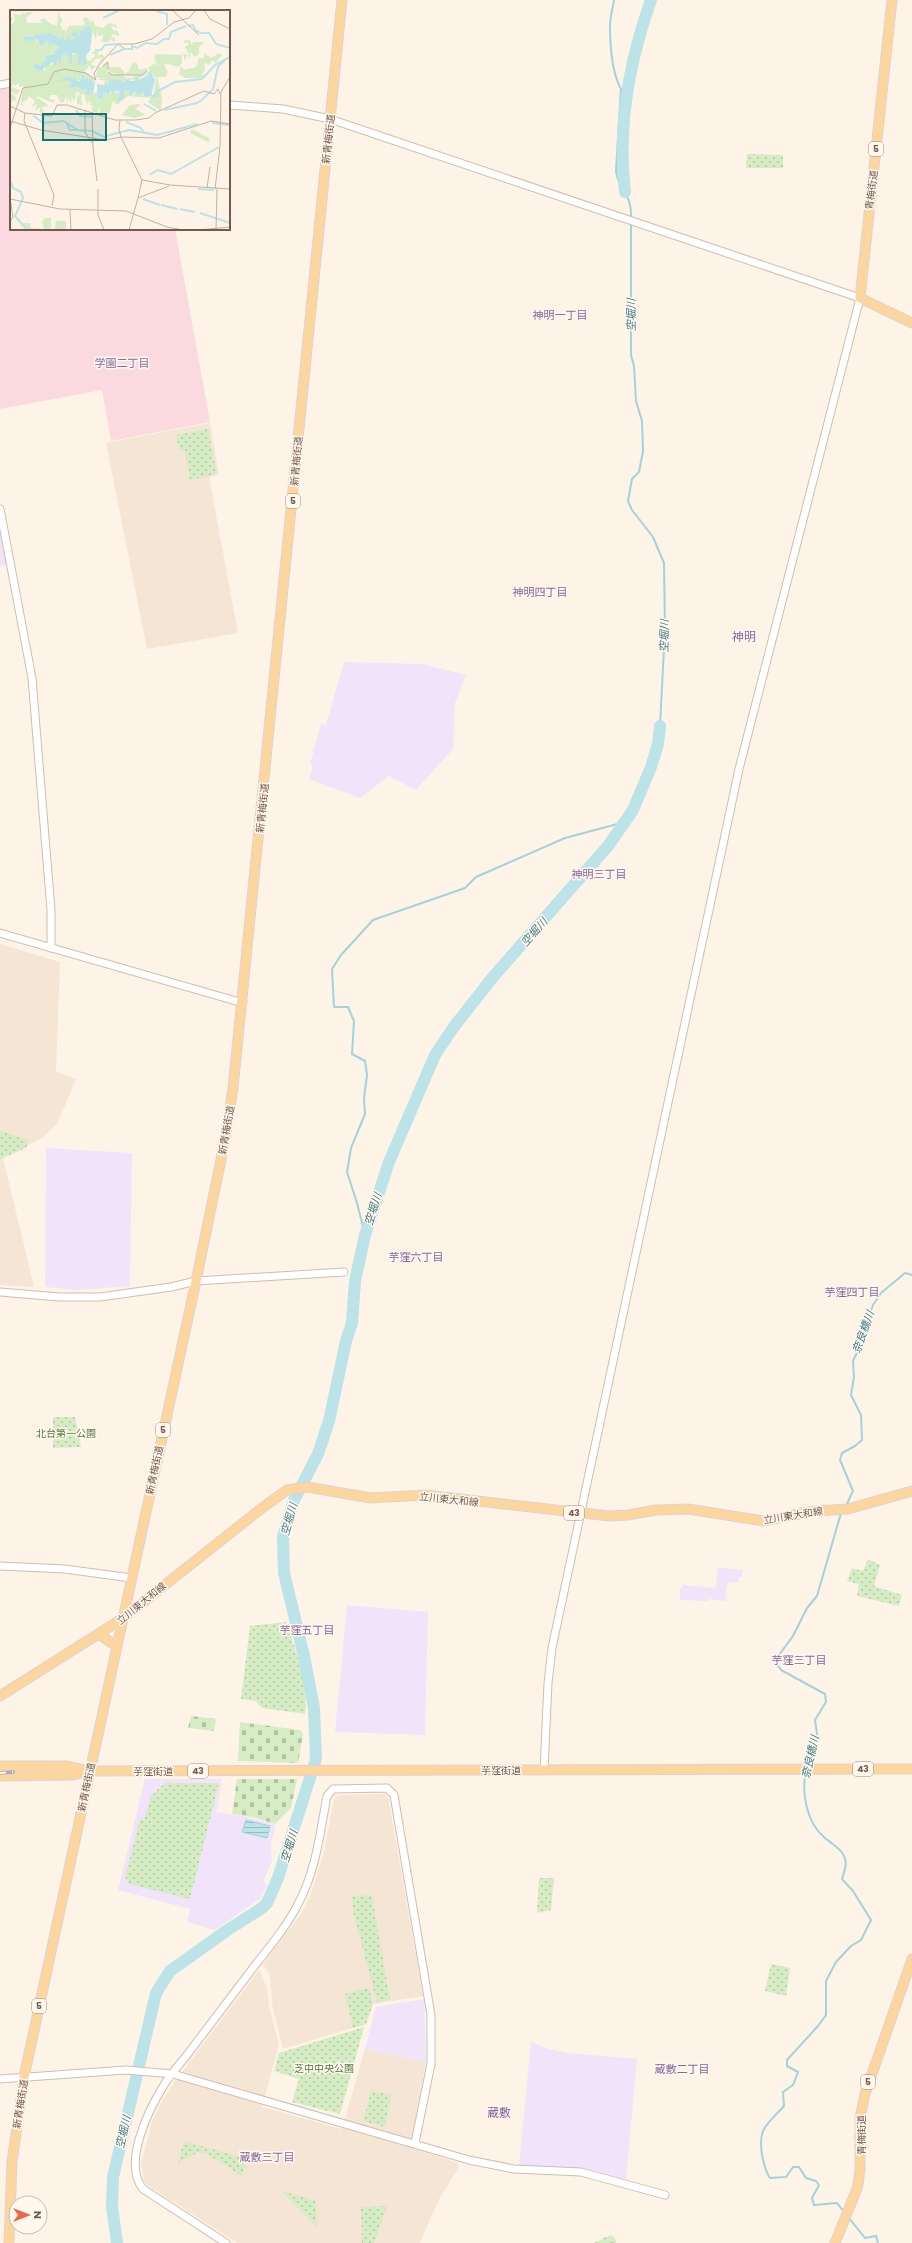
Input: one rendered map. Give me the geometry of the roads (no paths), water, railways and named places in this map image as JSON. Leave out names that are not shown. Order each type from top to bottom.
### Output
[{"type":"main road","name":"新青梅街道","points":[[9,2243],[12,2162],[24,2077],[196,1281],[225,1140],[243,1003],[342,0]]},
{"type":"main road","name":"青梅街道","points":[[860,298],[892,0]]},
{"type":"main road","points":[[860,298],[912,323]]},
{"type":"main road","name":"立川東大和線","points":[[0,1696],[100,1635],[262,1508],[287,1490],[294,1488],[307,1487],[371,1498],[425,1495],[581,1514],[618,1516],[656,1510],[688,1509],[761,1521],[814,1511],[843,1509],[912,1491]]},
{"type":"main road","points":[[100,1635],[116,1646]]},
{"type":"main road","name":"芋窪街道","points":[[0,1766],[67,1766],[89,1771],[912,1769]]},
{"type":"main road","name":"芋窪街道","points":[[0,1776],[73,1775],[89,1771]]},
{"type":"main road","name":"青梅街道","points":[[835,2243],[859,2181],[860,2118],[862,2102],[912,1959]]},
{"type":"street","points":[[0,85],[10,83]]},
{"type":"street","points":[[230,105],[283,109],[330,119],[860,298],[739,769],[552,1648],[548,1683],[544,1770]]},
{"type":"street","points":[[0,509],[32,678],[51,910],[51,948]]},
{"type":"street","points":[[0,933],[243,1003]]},
{"type":"street","points":[[0,1292],[59,1297],[100,1297],[136,1293],[196,1281],[344,1272]]},
{"type":"street","points":[[0,1566],[65,1569],[131,1578]]},
{"type":"street","points":[[226,2243],[149,2194],[138,2182],[135,2174],[135,2163],[144,2127],[156,2099],[173,2074],[270,1946],[298,1905],[310,1876],[327,1796],[330,1791],[337,1788],[387,1788],[394,1795],[431,2015],[431,2064],[415,2144]]},
{"type":"street","points":[[0,2079],[126,2070],[173,2074],[469,2160],[514,2168],[595,2175],[665,2195]]},
{"type":"water","points":[[246,1820],[270,1826],[267,1838],[242,1832]]},
{"type":"waterway","name":"空堀川","points":[[614,0],[610,22],[611,49],[613,66],[621,89],[616,171],[620,184],[630,203],[631,218]]},
{"type":"waterway","name":"空堀川","points":[[625,192],[623,143],[627,94],[643,23],[651,0]]},
{"type":"waterway","name":"空堀川","points":[[631,223],[631,355],[634,366],[636,401],[642,421],[643,451],[639,472],[632,479],[628,501],[632,510],[653,537],[664,563],[665,628],[660,726]]},
{"type":"waterway","name":"空堀川","points":[[117,2243],[112,2206],[113,2177],[156,1993],[170,1971],[229,1929],[262,1908],[267,1903],[278,1878],[316,1759],[314,1708],[304,1656],[284,1573],[283,1537],[294,1500],[318,1454],[329,1421],[346,1341],[352,1323],[355,1281],[365,1235],[389,1162],[435,1055],[453,1028],[493,977],[608,846],[633,810],[651,767],[658,744],[660,726]]},
{"type":"waterway","points":[[365,1235],[347,1172],[351,1148],[365,1114],[364,1098],[367,1075],[365,1061],[352,1054],[354,1021],[348,1007],[334,1007],[332,969],[341,955],[373,920],[465,888],[476,877],[565,838],[625,822]]},
{"type":"waterway","name":"奈良橋川","points":[[846,1506],[853,1491],[840,1460],[842,1453],[855,1446],[862,1440],[861,1415],[851,1395],[854,1377],[853,1361],[864,1337],[867,1321],[873,1305],[881,1293],[905,1273],[912,1275]]},
{"type":"waterway","name":"奈良橋川","points":[[808,1766],[817,1734],[815,1720],[826,1702],[825,1694],[781,1670],[777,1664],[779,1655],[793,1636],[807,1608],[817,1596],[841,1513]]},
{"type":"waterway","name":"奈良橋川","points":[[806,1772],[804,1789],[805,1798],[813,1824],[826,1839],[843,1853],[846,1865],[842,1879],[853,1891],[871,1920],[861,1940],[851,1946],[836,1962],[826,1981],[826,2015],[787,2060],[787,2066],[798,2072],[793,2085],[783,2092],[784,2106],[768,2123],[762,2132],[761,2146],[765,2167],[770,2178],[786,2177],[793,2167],[799,2167],[806,2178],[816,2181],[819,2185],[812,2198],[814,2205],[837,2203],[845,2213]]},
{"type":"waterway","name":"奈良橋川","points":[[849,2218],[865,2238],[876,2236],[878,2243]]},
{"type":"railway","points":[[0,1773],[13,1772]]},
{"type":"district","name":"神明一丁目","points":[[560,315]]},
{"type":"district","name":"学園二丁目","points":[[122,363]]},
{"type":"district","name":"神明四丁目","points":[[540,592]]},
{"type":"district","name":"神明","points":[[744,637]]},
{"type":"district","name":"神明三丁目","points":[[599,874]]},
{"type":"district","name":"芋窪六丁目","points":[[416,1257]]},
{"type":"district","name":"芋窪四丁目","points":[[852,1292]]},
{"type":"district","name":"芋窪五丁目","points":[[307,1630]]},
{"type":"district","name":"芋窪三丁目","points":[[799,1660]]},
{"type":"district","name":"蔵敷二丁目","points":[[682,2069]]},
{"type":"district","name":"蔵敷","points":[[499,2113]]},
{"type":"district","name":"蔵敷三丁目","points":[[267,2157]]},
{"type":"park label","name":"北台第一公園","points":[[66,1433]]},
{"type":"park label","name":"芝中中央公園","points":[[324,2068]]}]
